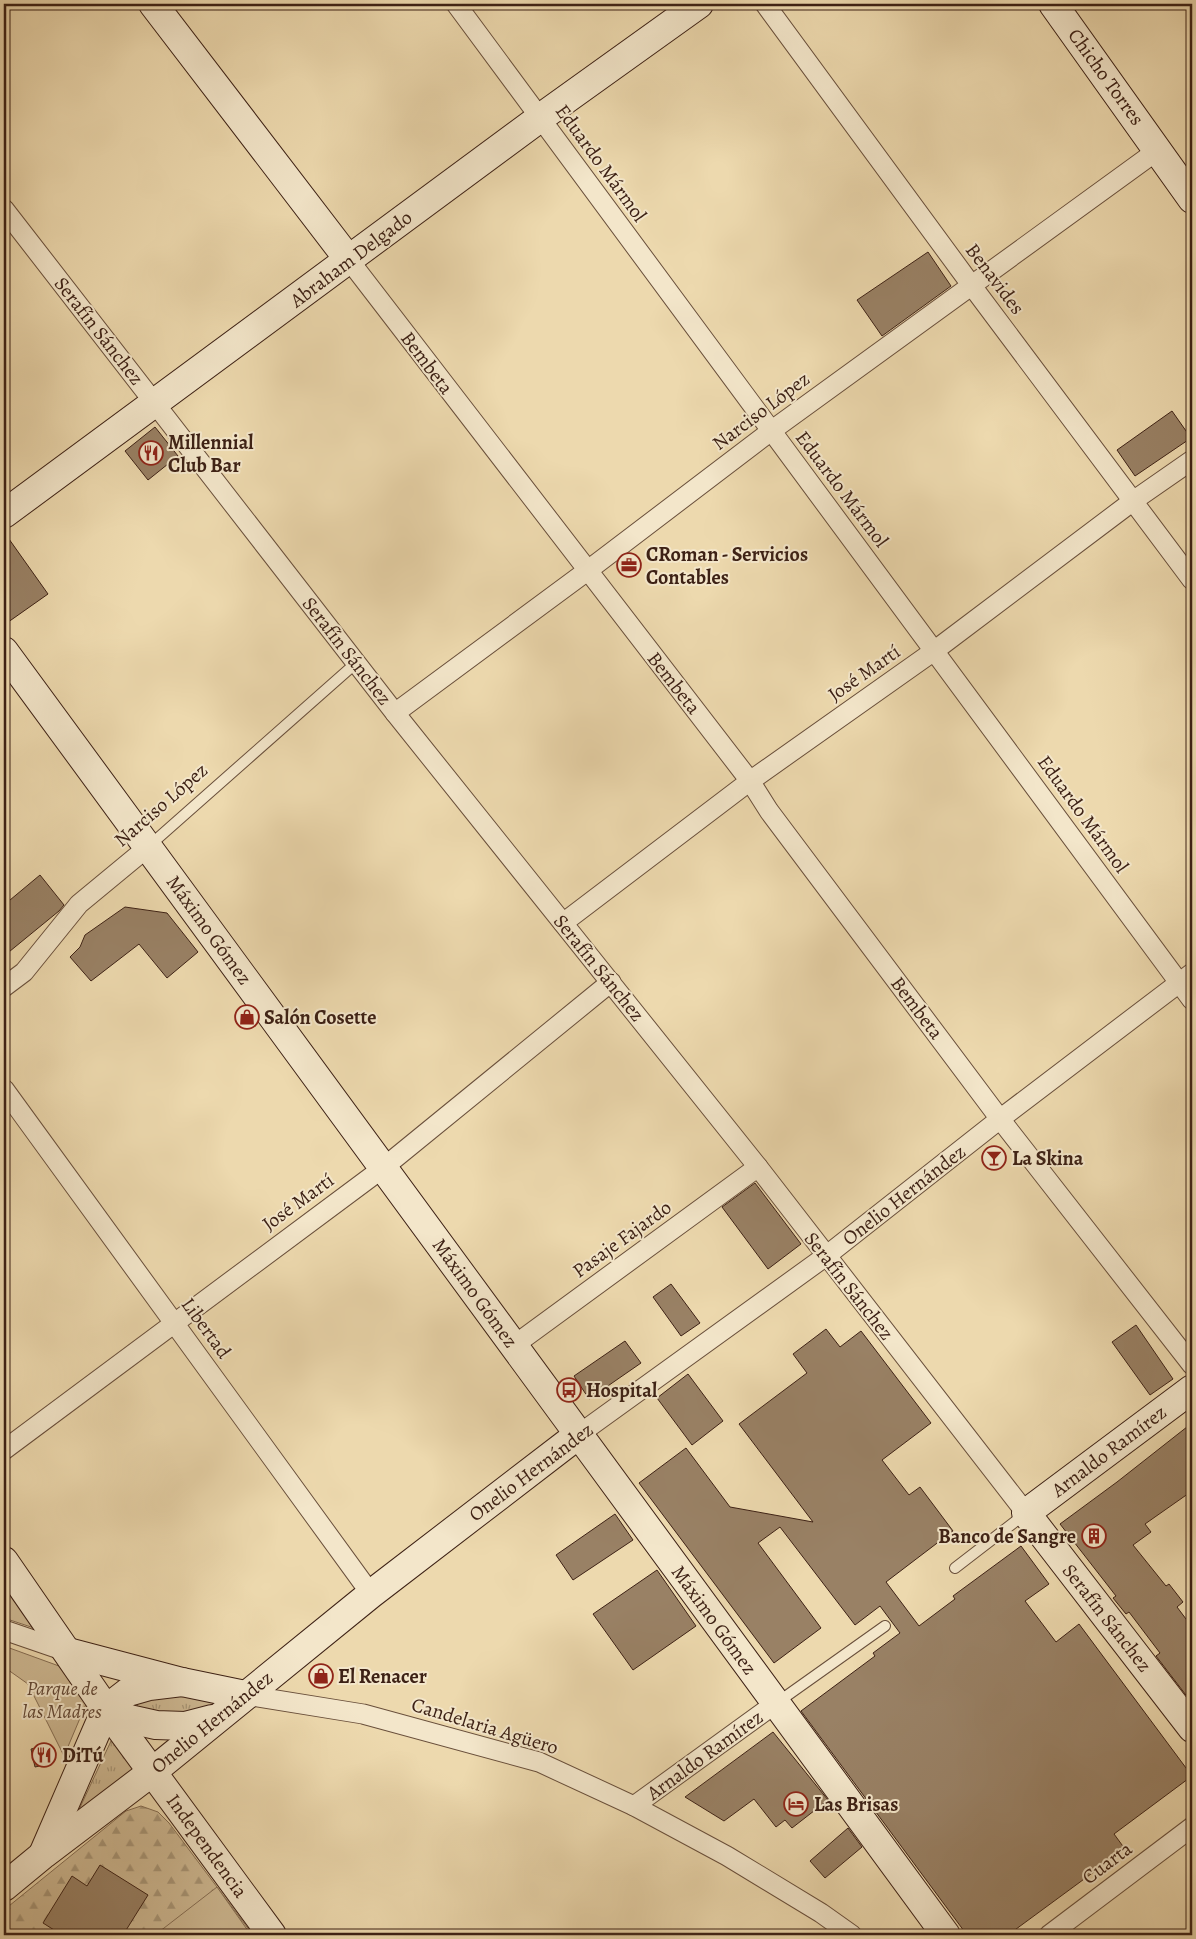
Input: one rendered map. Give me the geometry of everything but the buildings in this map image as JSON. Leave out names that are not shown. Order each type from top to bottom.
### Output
[{"type":"street","name":"Bembeta","points":[[153,4],[750,781],[775,819],[1000,1119],[1192,1365]]},
{"type":"street","name":"Eduardo Mármol","points":[[456,4],[934,651],[1186,978],[1192,1000]]},
{"type":"street","name":"Abraham Delgado","points":[[4,514],[540,118],[699,4]]},
{"type":"street","name":"Benavides","points":[[765,4],[972,286],[1192,580]]},
{"type":"street","name":"Chicho Torres","points":[[1053,4],[1192,199]]},
{"type":"street","name":"Narciso López","points":[[395,713],[587,571],[771,431],[1158,150]]},
{"type":"street","name":"Chicho Torres","points":[[1158,150],[1192,179]]},
{"type":"street","name":"Serafín Sánchez","points":[[4,210],[395,713],[758,1167],[1192,1728]]},
{"type":"street","name":"José Martí","points":[[563,923],[750,781],[934,651],[1133,501],[1192,460]]},
{"type":"street","name":"Máximo Gómez","points":[[4,650],[946,1935]]},
{"type":"street","name":"Narciso López","points":[[4,988],[24,972],[79,904],[148,847]]},
{"type":"street","name":"Onelio Hernández","points":[[4,1887],[44,1854],[152,1772],[371,1594],[578,1435],[826,1256],[1000,1119],[1186,978]]},
{"type":"street","name":"José Martí","points":[[4,1450],[173,1322],[383,1168],[611,982]]},
{"type":"street","name":"Libertad","points":[[4,1089],[371,1594]]},
{"type":"street","name":"Pasaje Fajardo","points":[[513,1346],[758,1167]]},
{"type":"street","name":"Arnaldo Ramírez","points":[[1026,1513],[1192,1389]]},
{"type":"street","name":"Independencia","points":[[4,1561],[109,1712],[272,1935]]},
{"type":"street","points":[[4,1630],[68,1652],[182,1682],[245,1695]]},
{"type":"street","points":[[182,1682],[149,1686],[128,1692],[109,1712],[156,1725],[185,1726],[217,1718]]},
{"type":"street","name":"Candelaria Agüero","points":[[245,1695],[363,1714],[539,1762],[634,1806],[727,1856],[821,1913],[852,1935]]},
{"type":"street","name":"Arnaldo Ramírez","points":[[634,1806],[776,1703]]},
{"type":"street","name":"Onelio Hernández","points":[[44,1854],[109,1712]]},
{"type":"street","name":"Cuarta","points":[[1049,1935],[1192,1827]]},
{"type":"lane","name":"Narciso López","points":[[148,847],[356,663]]},
{"type":"lane","points":[[955,1568],[1026,1513]]},
{"type":"lane","points":[[776,1703],[885,1626]]},
{"type":"green space","name":"Parque de las Madres","points":[[4,1580],[40,1630],[4,1618]]},
{"type":"green space","name":"Parque de las Madres","points":[[4,1646],[70,1670],[89,1697],[64,1756],[28,1684],[4,1667]]},
{"type":"green space","points":[[184,1689],[224,1696],[200,1712],[139,1713],[137,1704]]},
{"type":"green space","points":[[115,1738],[139,1767],[76,1816],[111,1741]]},
{"type":"green space","points":[[141,1806],[158,1812],[169,1823],[253,1935],[4,1935],[4,1910],[126,1811]]},
{"type":"green space","points":[[217,1887],[251,1935],[155,1935]]},
{"type":"place","name":"Millennial Club Bar","points":[[151,453]]},
{"type":"place","name":"CRoman - Servicios Contables","points":[[629,565]]},
{"type":"place","name":"Salón Cosette","points":[[247,1017]]},
{"type":"place","name":"La Skina","points":[[994,1158]]},
{"type":"place","name":"Hospital","points":[[569,1390]]},
{"type":"place","name":"Banco de Sangre","points":[[1094,1536]]},
{"type":"place","name":"El Renacer","points":[[321,1676]]},
{"type":"place","name":"DiTú","points":[[44,1755]]},
{"type":"place","name":"Las Brisas","points":[[796,1804]]}]
